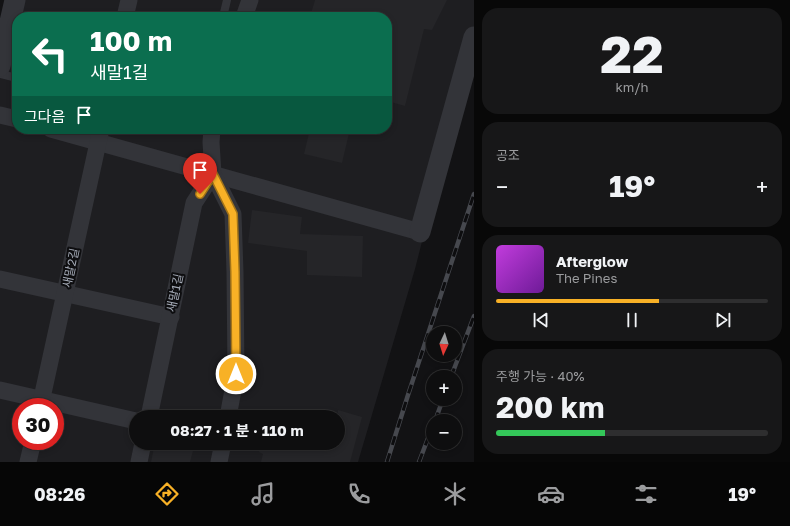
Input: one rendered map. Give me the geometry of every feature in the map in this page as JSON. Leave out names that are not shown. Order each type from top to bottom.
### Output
[{"type":"street","points":[[12,12],[15,0]]},
{"type":"street","points":[[126,12],[129,0]]},
{"type":"street","points":[[246,12],[250,0]]},
{"type":"street","points":[[0,66],[12,13]]},
{"type":"street","points":[[85,134],[99,136],[213,174],[420,232],[474,37]]},
{"type":"street","points":[[0,115],[12,118]]},
{"type":"street","points":[[212,134],[213,174],[233,214],[236,374],[229,410]]},
{"type":"street","name":"새말2길","points":[[42,398],[99,136]]},
{"type":"street","name":"새말1길","points":[[150,410],[194,203],[213,174]]},
{"type":"street","points":[[0,279],[170,317]]},
{"type":"street","points":[[0,390],[25,398]]},
{"type":"street","points":[[64,407],[129,420]]},
{"type":"street","points":[[28,462],[31,450]]},
{"type":"street","points":[[139,462],[142,450]]},
{"type":"street","points":[[219,462],[222,450]]},
{"type":"lane","points":[[224,12],[227,0]]},
{"type":"lane","points":[[0,74],[12,77]]},
{"type":"shaded area","points":[[15,0],[474,0],[474,38],[415,269],[358,462],[0,462],[0,66],[12,13],[12,134],[392,134],[392,12],[12,12]]},
{"type":"building","points":[[315,0],[447,0],[432,30],[424,29],[405,106],[392,102],[392,12],[311,12]]},
{"type":"building","points":[[309,134],[349,134],[342,163],[304,154]]},
{"type":"building","points":[[252,210],[302,217],[300,234],[363,236],[362,277],[307,275],[307,251],[248,243]]},
{"type":"building","points":[[345,412],[362,417],[350,462],[261,462],[263,454],[259,452],[260,450],[345,450]]},
{"type":"building","points":[[154,450],[193,450],[190,462],[151,462]]},
{"type":"railway","points":[[387,462],[474,194]]},
{"type":"railway","points":[[454,370],[474,316]]},
{"type":"railway","points":[[438,414],[440,406]]},
{"type":"railway","points":[[419,462],[426,444]]},
{"type":"route","points":[[200,194],[213,174],[233,214],[236,374]]}]
